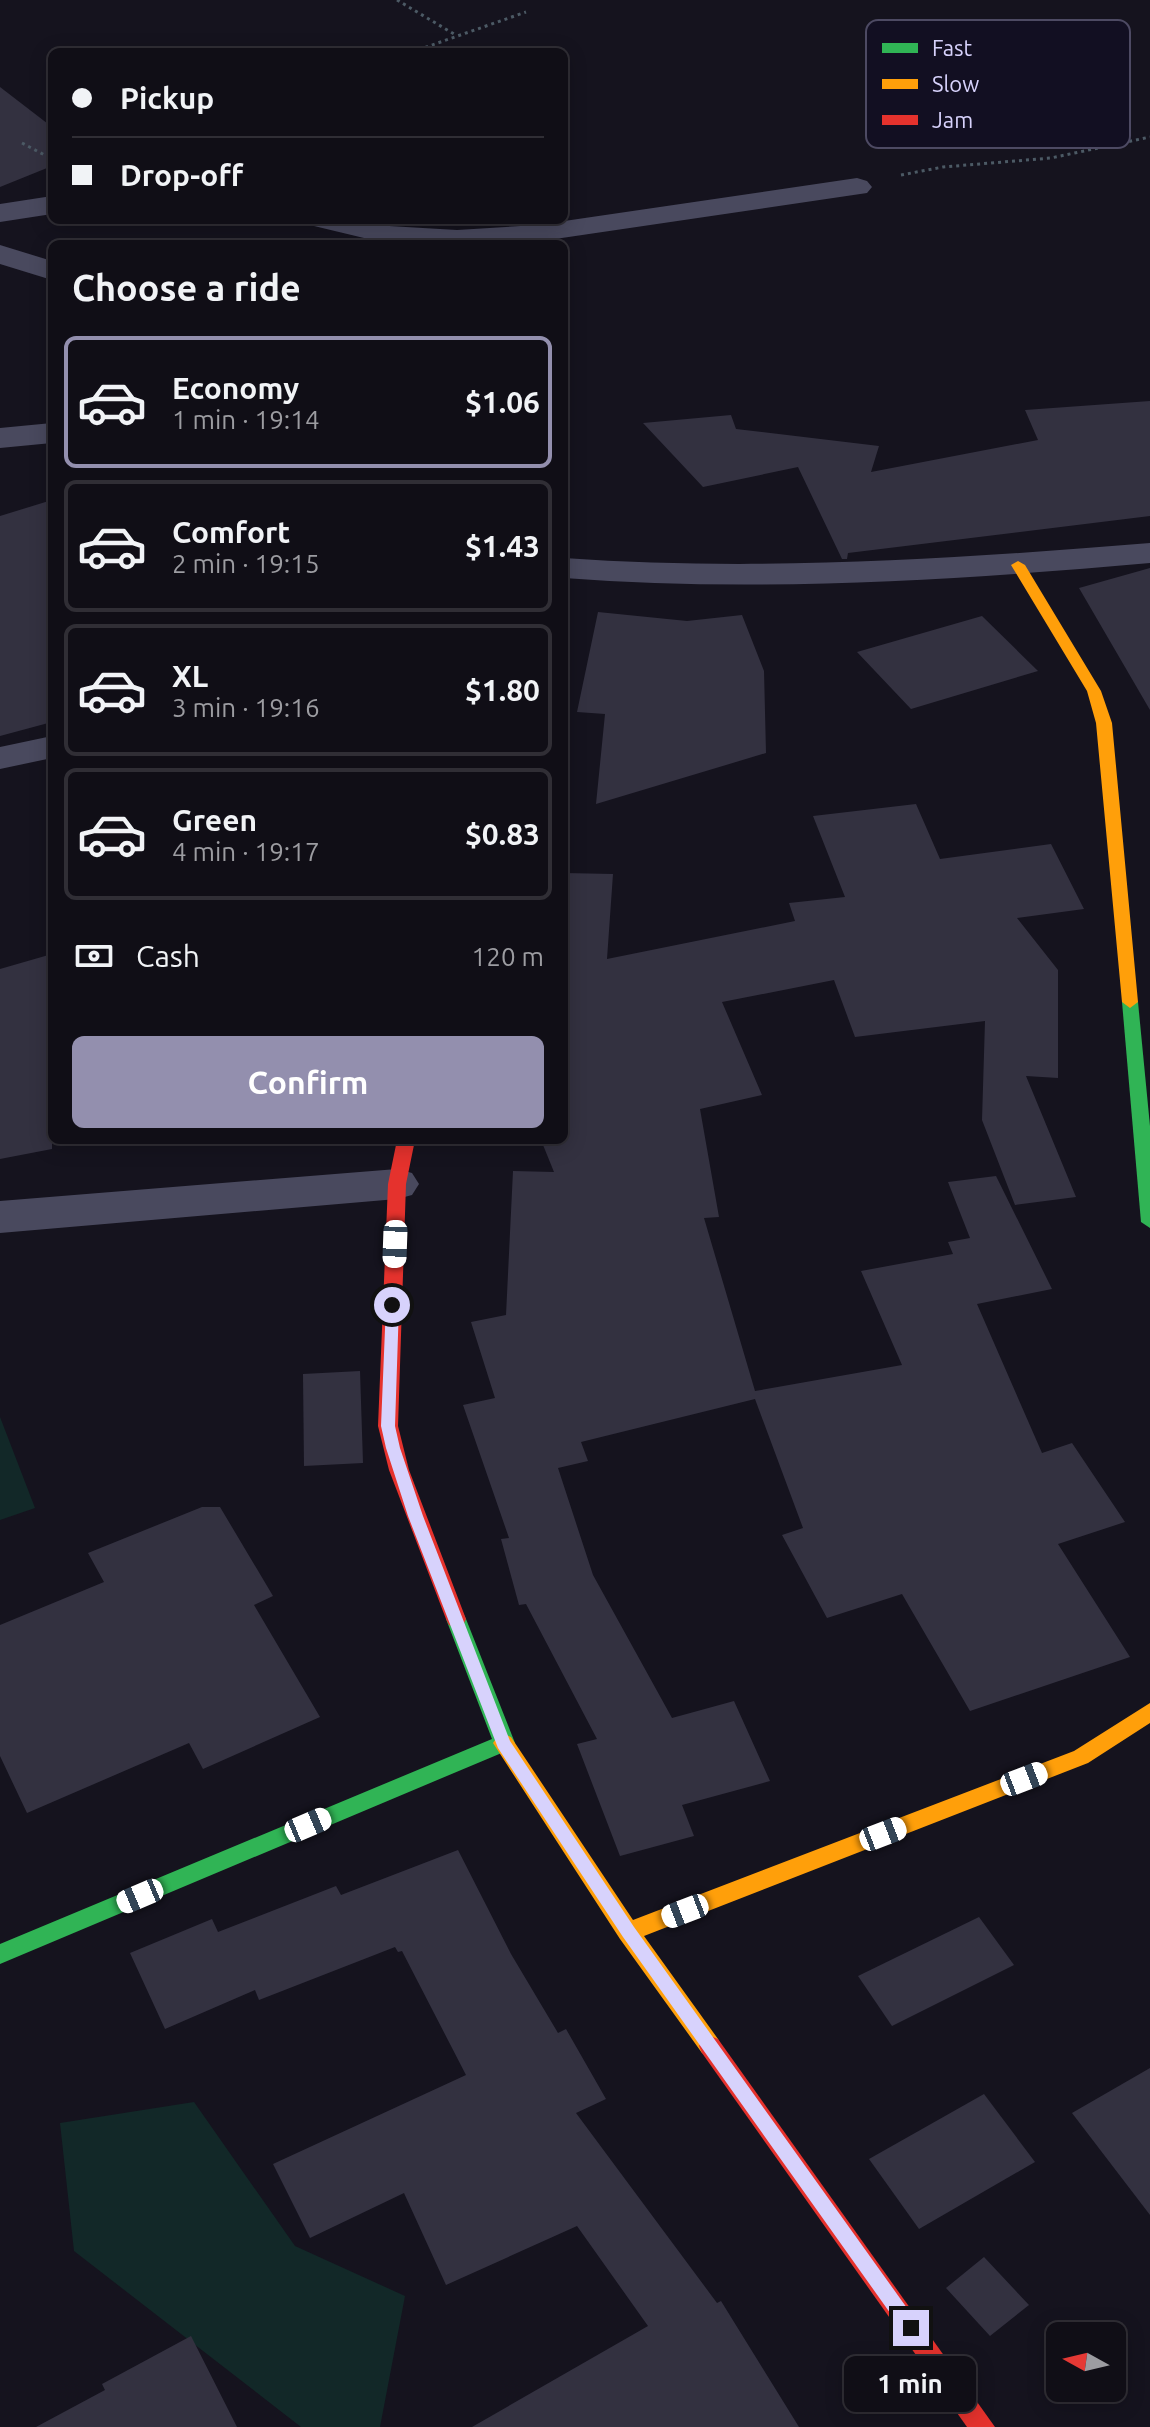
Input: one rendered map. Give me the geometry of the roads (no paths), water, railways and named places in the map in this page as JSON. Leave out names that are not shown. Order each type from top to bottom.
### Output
[{"type":"street","points":[[342,224],[389,235],[457,239],[537,234],[857,187]]},
{"type":"street","points":[[0,213],[48,206]]},
{"type":"street","points":[[0,254],[48,270]]},
{"type":"street","points":[[0,438],[48,433]]},
{"type":"street","points":[[568,568],[621,573],[739,574],[1018,565],[1150,553]]},
{"type":"street","points":[[1018,565],[1094,691],[1104,723],[1150,1222]]},
{"type":"street","points":[[0,758],[48,748]]},
{"type":"street","points":[[405,1144],[397,1184],[388,1426],[399,1470],[504,1743],[628,1932],[982,2427]]},
{"type":"street","points":[[0,1217],[397,1184]]},
{"type":"street","points":[[628,1932],[1081,1757],[1150,1712]]},
{"type":"street","points":[[0,1954],[504,1743]]}]
